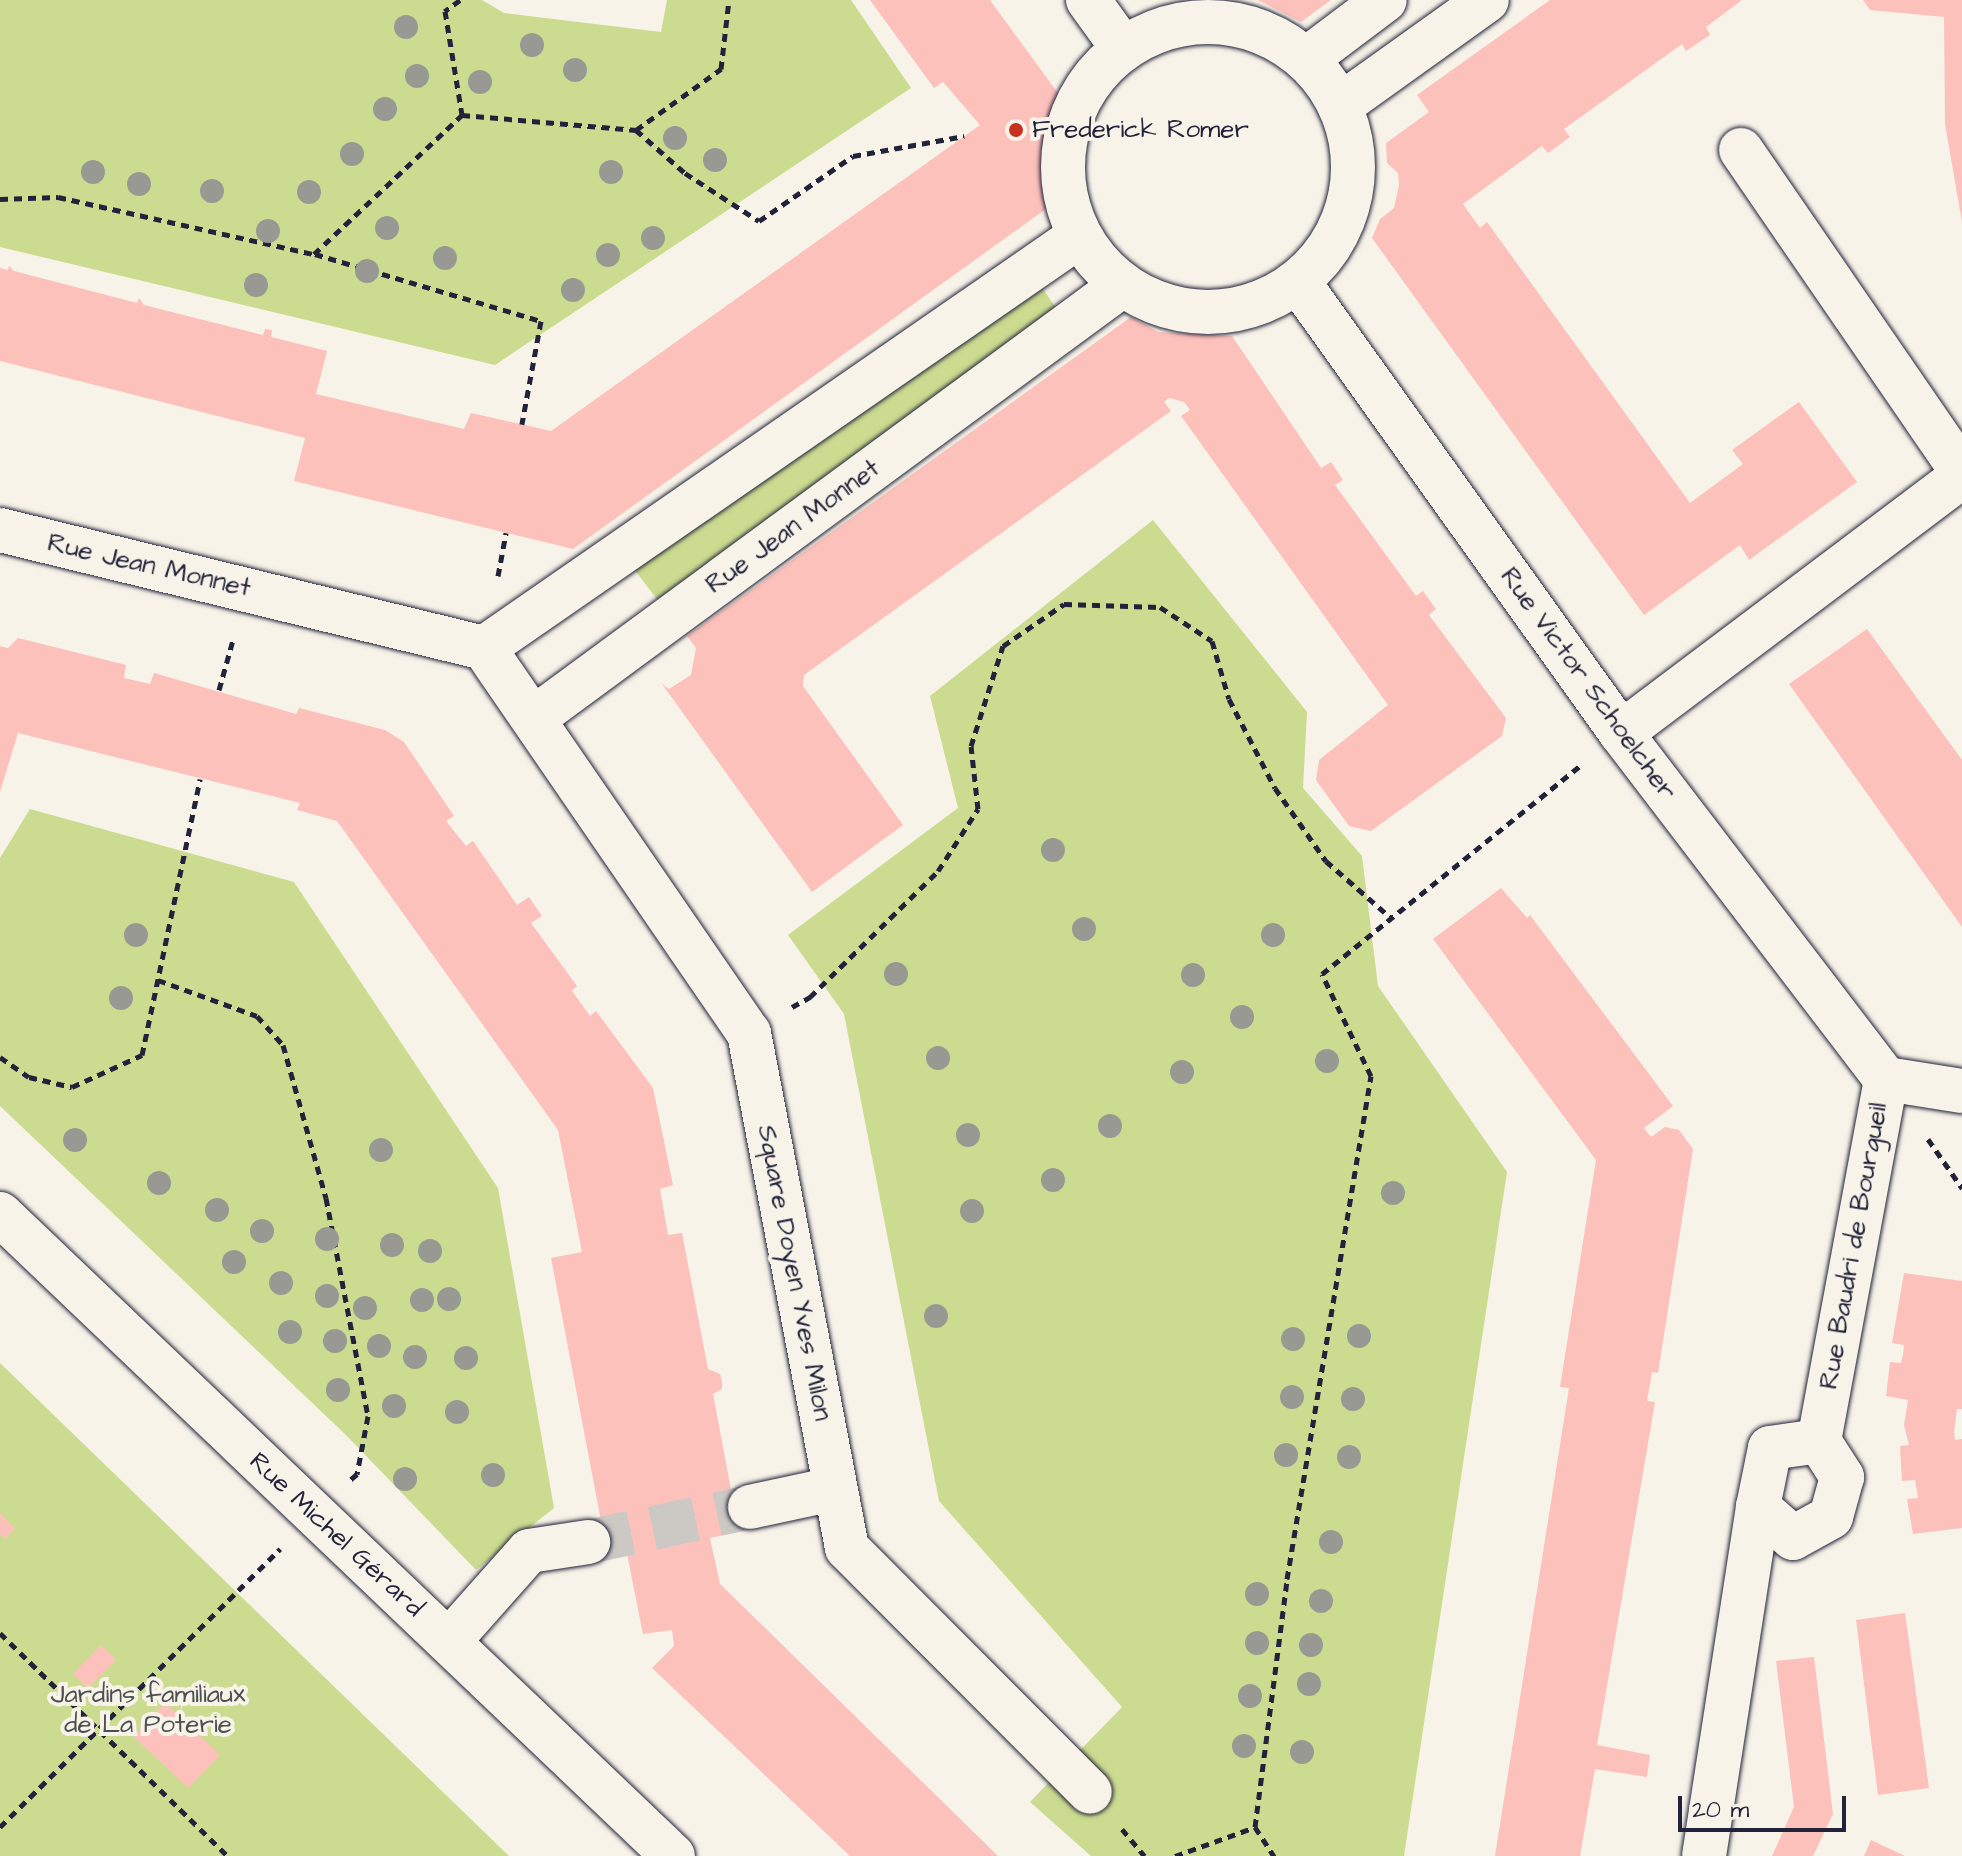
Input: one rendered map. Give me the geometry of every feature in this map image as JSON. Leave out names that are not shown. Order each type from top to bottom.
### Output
[{"type":"street","points":[[1088,0],[1122,47]]},
{"type":"street","points":[[1308,58],[1385,0]]},
{"type":"street","points":[[1342,104],[1487,0]]},
{"type":"street","points":[[1190,20],[1229,22],[1267,31],[1308,58],[1342,104],[1355,173],[1339,234],[1299,283],[1249,309],[1183,313],[1121,286],[1078,237],[1054,173],[1066,125],[1076,101],[1122,47],[1190,20]]},
{"type":"street","points":[[1621,733],[1962,474],[1741,150]]},
{"type":"street","points":[[534,718],[484,648],[1078,237]]},
{"type":"street","name":"Rue Victor Schoelcher","points":[[1299,283],[1621,733],[1886,1079]]},
{"type":"street","name":"Rue Jean Monnet","points":[[534,718],[1121,286]]},
{"type":"street","name":"Rue Jean Monnet","points":[[0,530],[484,648]]},
{"type":"street","name":"Square Doyen Yves Milon","points":[[534,718],[749,1033],[847,1548],[1090,1792]]},
{"type":"street","name":"Rue Baudri de Bourgueil","points":[[1819,1441],[1886,1079],[1962,1091]]},
{"type":"street","name":"Rue Michel Gérard","points":[[0,1214],[673,1856]]},
{"type":"street","points":[[1704,1856],[1758,1507],[1770,1448],[1819,1441],[1842,1477],[1831,1517],[1793,1538],[1758,1507]]},
{"type":"street","points":[[750,1507],[834,1489]]},
{"type":"street","points":[[449,1641],[529,1551],[588,1542]]},
{"type":"path","points":[[460,0],[445,11],[462,115]]},
{"type":"path","points":[[636,130],[721,69],[729,0]]},
{"type":"path","points":[[314,254],[462,115],[636,130],[685,173],[759,221],[853,156],[964,136]]},
{"type":"path","points":[[0,199],[58,197],[314,254],[541,321],[522,424]]},
{"type":"path","points":[[749,1033],[810,997],[938,871],[978,809],[971,746],[1003,646],[1064,604],[1160,607],[1212,641],[1229,699],[1275,788],[1326,861],[1391,918]]},
{"type":"path","points":[[1274,1856],[1255,1827],[1287,1579],[1371,1076],[1322,974],[1621,733]]},
{"type":"path","points":[[0,1057],[29,1077],[72,1087],[142,1055],[200,779]]},
{"type":"path","points":[[0,1827],[98,1725],[357,1474],[368,1416],[343,1276],[303,1110],[283,1045],[257,1016],[158,980]]},
{"type":"path","points":[[0,1633],[98,1725],[228,1856]]},
{"type":"path","points":[[1175,1856],[1255,1827]]},
{"type":"green space","points":[[0,0],[482,0],[504,13],[661,32],[667,0],[851,0],[911,88],[495,365],[0,247]]},
{"type":"green space","points":[[1024,261],[1060,314],[660,603],[620,551]]},
{"type":"green space","points":[[1153,520],[1307,712],[1303,788],[1362,856],[1378,986],[1507,1172],[1404,1856],[1091,1856],[1030,1802],[1122,1707],[939,1501],[844,1014],[788,935],[958,808],[930,696]]},
{"type":"green space","points":[[30,809],[294,882],[498,1188],[554,1508],[476,1570],[346,1435],[0,1106],[0,858]]},
{"type":"green space","name":"Jardins familiaux de La Poterie","points":[[0,1363],[509,1856],[0,1856]]},
{"type":"building","points":[[870,0],[990,0],[1060,96],[1048,146],[1050,206],[573,549],[294,481],[305,438],[0,361],[0,268],[8,270],[9,266],[14,271],[137,303],[139,298],[144,305],[263,335],[265,329],[272,330],[271,337],[327,351],[316,394],[464,429],[471,413],[551,431],[980,125],[943,82],[934,88]]},
{"type":"building","points":[[1258,0],[1331,0],[1301,22]]},
{"type":"building","points":[[1550,0],[1742,0],[1706,27],[1710,35],[1686,51],[1682,44],[1564,129],[1570,137],[1548,153],[1542,146],[1463,204],[1480,228],[1487,222],[1690,503],[1743,464],[1732,450],[1799,402],[1857,482],[1749,560],[1740,545],[1644,615],[1372,238],[1380,219],[1394,208],[1399,185],[1398,173],[1387,163],[1386,143],[1429,112],[1417,95]]},
{"type":"building","points":[[1863,0],[1962,0],[1962,222],[1945,124],[1944,17],[1870,10]]},
{"type":"building","points":[[1131,317],[1158,332],[1232,336],[1321,468],[1331,462],[1343,480],[1335,485],[1416,596],[1423,591],[1436,609],[1429,615],[1506,718],[1502,736],[1371,831],[1349,826],[1316,780],[1319,760],[1388,705],[1181,416],[1190,410],[1184,402],[1169,398],[1164,402],[1171,411],[804,675],[803,686],[903,825],[812,892],[662,684],[669,689],[691,675],[696,648],[687,636]]},
{"type":"building","points":[[1867,629],[1962,760],[1962,927],[1789,684]]},
{"type":"building","points":[[18,638],[126,665],[124,678],[150,684],[154,673],[296,714],[299,708],[385,730],[404,742],[454,816],[446,821],[466,846],[473,841],[517,905],[529,897],[542,916],[531,923],[577,986],[572,991],[590,1016],[596,1011],[653,1088],[673,1185],[660,1189],[668,1235],[682,1233],[708,1369],[720,1374],[722,1381],[722,1389],[713,1394],[739,1532],[710,1538],[720,1584],[998,1856],[850,1856],[652,1668],[674,1646],[672,1630],[643,1634],[627,1554],[608,1558],[551,1258],[582,1252],[558,1130],[337,821],[297,810],[300,803],[18,733],[0,792],[0,646],[8,648]]},
{"type":"building","points":[[1501,888],[1527,918],[1530,915],[1673,1106],[1644,1128],[1651,1137],[1665,1127],[1679,1130],[1693,1149],[1658,1373],[1652,1372],[1647,1401],[1655,1402],[1597,1745],[1650,1755],[1647,1777],[1595,1769],[1580,1856],[1495,1856],[1569,1388],[1560,1387],[1596,1160],[1433,939]]},
{"type":"building","points":[[1904,1273],[1962,1281],[1962,1409],[1957,1409],[1954,1432],[1955,1440],[1962,1439],[1962,1528],[1913,1534],[1907,1499],[1918,1498],[1915,1480],[1902,1481],[1900,1446],[1909,1445],[1904,1425],[1908,1400],[1886,1396],[1890,1362],[1901,1363],[1903,1355],[1904,1345],[1892,1343]]},
{"type":"building","points":[[0,1513],[15,1529],[5,1539],[0,1534]]},
{"type":"building","points":[[1905,1613],[1929,1788],[1878,1795],[1856,1620]]},
{"type":"building","points":[[101,1645],[116,1660],[88,1688],[73,1674]]},
{"type":"building","points":[[1814,1657],[1833,1814],[1813,1856],[1772,1856],[1794,1807],[1776,1661]]},
{"type":"building","points":[[165,1703],[220,1755],[188,1788],[133,1736]]},
{"type":"building","points":[[1871,1840],[1905,1856],[1864,1856]]},
{"type":"tunnel","points":[[588,1542],[750,1507]]},
{"type":"place","name":"Frederick Romer","points":[[1016,130]]}]
